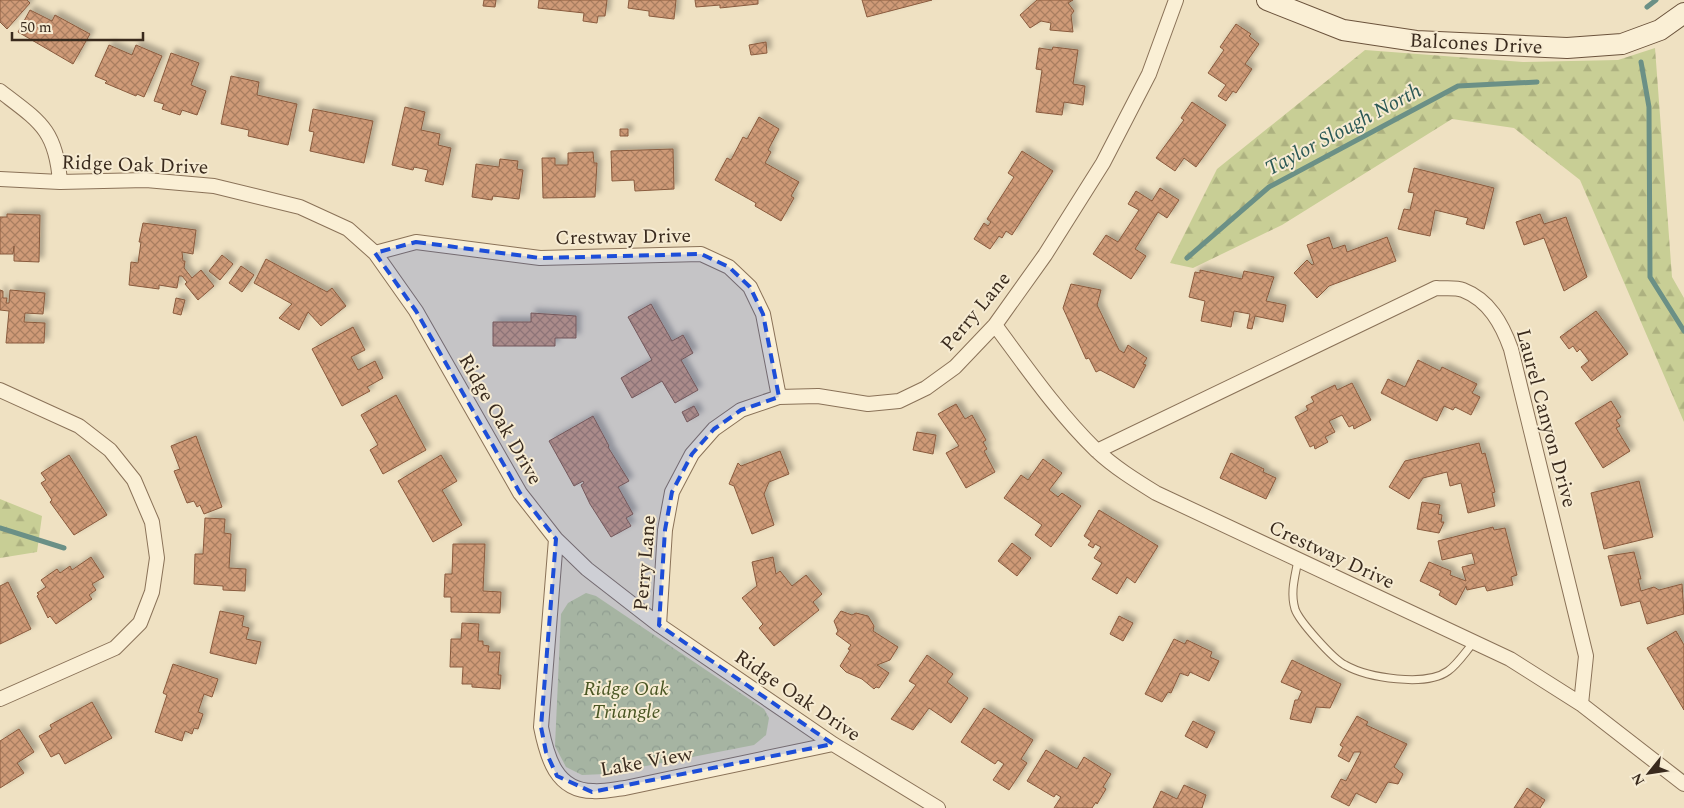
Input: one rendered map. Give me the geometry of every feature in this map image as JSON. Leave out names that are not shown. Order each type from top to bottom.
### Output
[{"type":"street","name":"Perry Lane","points":[[659,625],[664,530],[672,492],[692,454],[714,429],[741,410],[779,397],[818,396],[868,404],[899,401],[926,388],[955,367],[995,324],[1045,255],[1103,163],[1149,74],[1176,0]]},
{"type":"street","name":"Balcones Drive","points":[[1267,0],[1343,30],[1416,41],[1566,48],[1622,44],[1660,30],[1684,13]]},
{"type":"street","points":[[0,91],[42,123],[58,156],[60,182]]},
{"type":"street","name":"Ridge Oak Drive","points":[[0,179],[60,182],[146,180],[214,186],[300,207],[348,228],[375,253],[416,311],[520,494],[556,539],[588,570],[659,625],[833,744],[938,808]]},
{"type":"street","name":"Crestway Drive","points":[[375,253],[416,242],[540,258],[701,254],[729,268],[750,287],[763,314],[779,397]]},
{"type":"street","name":"Laurel Canyon Drive","points":[[1097,451],[1436,288],[1462,289],[1483,301],[1502,326],[1511,349],[1586,656],[1581,704]]},
{"type":"street","name":"Crestway Drive","points":[[995,324],[1065,417],[1097,451],[1126,474],[1156,493],[1510,659],[1581,704],[1684,784]]},
{"type":"street","points":[[0,390],[78,426],[110,450],[134,480],[152,522],[158,558],[152,592],[140,623],[115,648],[0,699]]},
{"type":"street","name":"Lake View","points":[[556,539],[541,728],[546,752],[557,776],[574,786],[592,792],[634,786],[833,744]]},
{"type":"lane","points":[[1298,560],[1292,592],[1295,611],[1311,632],[1343,664],[1368,676],[1432,678],[1448,670],[1474,642]]},
{"type":"highlighted area","points":[[416,242],[540,258],[701,254],[729,267],[750,287],[763,314],[779,397],[741,410],[714,429],[692,454],[672,492],[665,530],[659,625],[833,744],[592,792],[557,776],[546,752],[541,727],[556,539],[520,493],[416,311],[375,253]]},
{"type":"green space","points":[[1655,48],[1672,277],[1684,298],[1684,422],[1580,180],[1514,128],[1452,119],[1282,225],[1193,268],[1170,263],[1217,169],[1365,50],[1523,62],[1618,60]]},
{"type":"green space","points":[[0,499],[42,516],[37,552],[0,558]]},
{"type":"green space","name":"Ridge Oak Triangle","points":[[586,593],[596,596],[764,709],[769,718],[766,735],[754,745],[605,774],[582,775],[566,767],[555,746],[561,614],[568,603]]},
{"type":"building","points":[[0,0],[27,0],[30,3],[7,29],[0,22]]},
{"type":"building","points":[[484,0],[496,0],[495,7],[483,6]]},
{"type":"building","points":[[539,0],[607,0],[605,16],[598,16],[597,23],[583,21],[584,13],[538,8]]},
{"type":"building","points":[[629,0],[676,0],[674,19],[649,16],[649,11],[628,8]]},
{"type":"building","points":[[695,0],[758,0],[758,4],[720,8],[720,5],[696,7]]},
{"type":"building","points":[[862,0],[932,0],[867,17]]},
{"type":"building","points":[[1037,0],[1073,0],[1068,3],[1074,11],[1071,15],[1073,32],[1050,30],[1051,23],[1041,21],[1030,28],[1020,15]]},
{"type":"building","points":[[30,10],[52,21],[55,15],[90,34],[73,64],[18,32]]},
{"type":"building","points":[[1236,24],[1251,34],[1249,36],[1259,44],[1245,64],[1252,69],[1236,93],[1233,91],[1226,101],[1218,96],[1226,85],[1208,73],[1224,50],[1220,47]]},
{"type":"building","points":[[766,42],[767,53],[751,55],[749,45]]},
{"type":"building","points":[[109,45],[132,55],[136,45],[162,56],[144,97],[137,94],[136,96],[105,83],[107,81],[95,76]]},
{"type":"building","points":[[1053,47],[1078,50],[1073,84],[1085,86],[1083,105],[1064,102],[1062,115],[1036,112],[1042,70],[1036,69],[1039,48],[1052,50]]},
{"type":"building","points":[[171,53],[199,63],[191,85],[206,91],[197,115],[182,110],[180,115],[162,109],[164,104],[154,101]]},
{"type":"building","points":[[231,76],[259,82],[257,95],[297,104],[288,145],[248,136],[249,130],[221,124]]},
{"type":"building","points":[[1192,102],[1226,125],[1196,167],[1184,158],[1175,171],[1156,158],[1184,120],[1181,118]]},
{"type":"building","points":[[405,107],[425,112],[421,130],[440,134],[438,145],[451,148],[443,185],[425,181],[428,170],[414,167],[413,170],[392,165]]},
{"type":"building","points":[[313,109],[373,121],[364,163],[310,151],[314,132],[309,131]]},
{"type":"building","points":[[759,117],[779,129],[768,150],[771,152],[765,163],[799,182],[791,196],[794,198],[781,221],[755,206],[756,203],[715,180],[727,158],[731,160],[743,137],[747,139]]},
{"type":"building","points":[[620,129],[628,129],[628,136],[620,136]]},
{"type":"building","points":[[673,149],[674,189],[635,191],[634,180],[612,181],[611,151]]},
{"type":"building","points":[[1022,151],[1053,171],[1012,235],[1006,231],[1002,238],[999,236],[990,249],[974,239],[984,223],[988,226],[991,222],[987,219],[1014,177],[1008,173]]},
{"type":"building","points":[[593,152],[594,163],[597,163],[595,197],[543,198],[542,158],[555,158],[555,165],[568,165],[568,153]]},
{"type":"building","points":[[500,159],[518,161],[517,169],[523,170],[519,199],[493,196],[492,200],[472,197],[476,164],[499,167]]},
{"type":"building","points":[[1414,168],[1494,188],[1484,229],[1466,224],[1468,218],[1435,210],[1430,236],[1398,229],[1404,209],[1410,210],[1414,193],[1408,192]]},
{"type":"building","points":[[1160,188],[1179,200],[1167,218],[1158,212],[1135,249],[1146,256],[1131,279],[1093,254],[1106,235],[1118,242],[1139,210],[1128,204],[1136,191],[1152,201]]},
{"type":"building","points":[[7,214],[40,215],[39,262],[14,261],[14,246],[13,254],[0,254],[0,217],[7,217]]},
{"type":"building","points":[[1540,214],[1544,224],[1566,217],[1587,277],[1564,291],[1544,238],[1524,245],[1516,222]]},
{"type":"building","points":[[143,223],[196,230],[193,254],[182,252],[183,261],[185,261],[184,268],[192,278],[201,270],[214,286],[198,300],[185,284],[187,282],[182,276],[179,276],[177,288],[159,285],[159,289],[129,285],[131,262],[138,263],[141,242],[139,242]]},
{"type":"building","points":[[1329,237],[1333,249],[1345,245],[1347,252],[1387,237],[1396,261],[1329,286],[1317,298],[1294,273],[1307,260],[1312,265],[1314,264],[1307,245]]},
{"type":"building","points":[[222,255],[233,264],[220,280],[209,271]]},
{"type":"building","points":[[266,259],[327,292],[332,288],[346,306],[321,326],[308,312],[299,330],[279,318],[292,304],[254,283]]},
{"type":"building","points":[[241,266],[254,275],[242,292],[229,283]]},
{"type":"building","points":[[1200,270],[1242,279],[1244,271],[1274,277],[1266,301],[1286,305],[1283,322],[1255,316],[1252,329],[1247,328],[1250,314],[1234,311],[1231,327],[1201,321],[1205,301],[1189,297],[1195,272],[1200,273]]},
{"type":"building","points":[[1071,284],[1101,290],[1097,305],[1119,350],[1124,353],[1128,345],[1147,358],[1143,364],[1146,365],[1134,388],[1100,370],[1096,372],[1089,358],[1086,359],[1063,308]]},
{"type":"building","points":[[0,290],[3,291],[3,298],[7,298],[6,303],[9,303],[10,290],[45,293],[43,314],[25,313],[24,322],[45,323],[44,343],[6,343],[9,311],[0,310]]},
{"type":"building","points":[[176,298],[185,300],[181,315],[173,313]]},
{"type":"building","points":[[651,304],[672,341],[683,335],[693,353],[681,360],[698,390],[675,403],[662,381],[632,398],[621,378],[652,360],[628,317]]},
{"type":"building","points":[[1596,311],[1628,354],[1592,381],[1581,367],[1589,361],[1580,349],[1577,352],[1573,346],[1569,349],[1560,337]]},
{"type":"building","points":[[531,313],[576,316],[576,338],[555,338],[555,346],[493,346],[493,322],[531,322]]},
{"type":"building","points":[[353,327],[365,350],[351,357],[358,370],[375,361],[383,378],[367,387],[370,391],[342,406],[312,349]]},
{"type":"building","points":[[1418,360],[1440,371],[1442,367],[1477,384],[1472,393],[1480,397],[1471,415],[1455,407],[1453,410],[1444,406],[1437,421],[1381,393],[1388,379],[1405,387]]},
{"type":"building","points":[[1352,383],[1371,420],[1354,429],[1353,425],[1349,427],[1342,415],[1329,421],[1335,432],[1325,437],[1328,442],[1315,449],[1314,445],[1310,447],[1295,417],[1308,410],[1306,406],[1314,402],[1311,397],[1335,385],[1337,390]]},
{"type":"building","points":[[396,395],[426,450],[383,474],[370,450],[378,445],[361,415]]},
{"type":"building","points":[[1611,401],[1621,417],[1616,420],[1620,426],[1616,428],[1630,451],[1603,468],[1575,423]]},
{"type":"building","points":[[956,404],[965,419],[972,415],[986,440],[983,442],[987,449],[984,451],[995,472],[966,488],[946,453],[959,446],[938,414]]},
{"type":"building","points":[[694,406],[699,415],[687,422],[682,412]]},
{"type":"building","points":[[593,416],[608,447],[629,481],[618,487],[633,514],[626,518],[631,526],[611,537],[590,504],[581,485],[584,483],[583,481],[574,486],[549,441]]},
{"type":"building","points":[[917,432],[936,435],[933,454],[913,450]]},
{"type":"building","points":[[196,436],[222,507],[204,514],[200,505],[197,507],[194,501],[187,503],[174,471],[180,469],[171,446]]},
{"type":"building","points":[[1479,443],[1482,454],[1485,453],[1495,492],[1492,493],[1495,506],[1468,513],[1461,483],[1450,486],[1447,472],[1423,478],[1409,499],[1389,487],[1405,461]]},
{"type":"building","points":[[780,451],[789,474],[769,482],[764,494],[774,525],[752,534],[734,486],[729,484],[738,463],[741,466]]},
{"type":"building","points":[[1231,453],[1264,469],[1263,472],[1276,478],[1266,499],[1220,478]]},
{"type":"building","points":[[69,455],[107,515],[74,535],[50,502],[52,500],[41,483],[46,480],[41,473]]},
{"type":"building","points":[[441,455],[457,481],[442,490],[462,525],[433,542],[398,481]]},
{"type":"building","points":[[1043,459],[1062,473],[1049,490],[1058,497],[1062,493],[1081,506],[1051,547],[1035,535],[1042,525],[1004,498],[1021,475],[1028,480]]},
{"type":"building","points":[[1639,481],[1653,537],[1604,549],[1591,493]]},
{"type":"building","points":[[1422,502],[1440,505],[1438,514],[1442,515],[1441,522],[1444,522],[1439,533],[1417,529]]},
{"type":"building","points":[[1099,510],[1158,546],[1135,583],[1127,577],[1117,594],[1092,579],[1102,563],[1094,558],[1101,547],[1095,544],[1093,548],[1088,545],[1091,541],[1084,536]]},
{"type":"building","points":[[205,518],[225,519],[224,533],[231,534],[229,568],[246,569],[245,591],[223,590],[223,586],[194,584],[195,554],[203,554]]},
{"type":"building","points":[[1493,527],[1494,530],[1505,528],[1517,575],[1511,577],[1513,585],[1487,591],[1485,586],[1467,590],[1466,586],[1456,605],[1439,595],[1441,591],[1420,581],[1429,562],[1451,571],[1450,575],[1466,581],[1462,567],[1475,564],[1472,553],[1442,560],[1438,541]]},
{"type":"building","points":[[1012,543],[1031,558],[1017,576],[998,561]]},
{"type":"building","points":[[453,544],[485,544],[483,591],[501,592],[500,613],[451,612],[451,597],[444,597],[445,574],[452,574]]},
{"type":"building","points":[[1634,552],[1641,579],[1638,579],[1641,591],[1654,587],[1659,590],[1682,584],[1684,614],[1647,624],[1640,601],[1621,606],[1608,556]]},
{"type":"building","points":[[91,557],[104,577],[92,584],[96,590],[89,595],[92,599],[56,624],[50,616],[48,618],[37,596],[39,594],[37,593],[46,587],[41,580],[57,569],[60,573],[70,566],[72,570]]},
{"type":"building","points":[[773,557],[776,574],[780,571],[792,586],[806,575],[822,594],[813,602],[819,610],[774,646],[759,628],[763,624],[742,598],[757,586],[752,562]]},
{"type":"building","points":[[8,582],[31,629],[0,644],[0,586]]},
{"type":"building","points":[[220,611],[244,616],[242,626],[249,628],[246,639],[261,642],[256,664],[210,653]]},
{"type":"building","points":[[841,611],[852,615],[856,613],[868,616],[874,626],[873,631],[898,647],[890,660],[877,665],[889,673],[879,688],[876,687],[874,689],[862,679],[846,672],[840,666],[851,645],[836,634],[838,631],[834,621]]},
{"type":"building","points":[[1119,616],[1133,623],[1123,641],[1110,634]]},
{"type":"building","points":[[462,623],[479,624],[478,641],[483,641],[483,645],[489,646],[488,652],[500,652],[498,675],[501,675],[500,689],[472,687],[472,684],[462,684],[463,667],[450,667],[451,639],[461,639]]},
{"type":"building","points":[[1676,631],[1684,645],[1684,710],[1647,648]]},
{"type":"building","points":[[1174,639],[1185,644],[1187,640],[1212,652],[1210,657],[1219,661],[1209,681],[1190,672],[1188,676],[1180,673],[1171,693],[1168,692],[1162,702],[1145,694]]},
{"type":"building","points":[[927,655],[953,674],[947,682],[968,698],[951,723],[929,708],[913,730],[891,719],[916,685],[909,681]]},
{"type":"building","points":[[1292,660],[1341,684],[1330,708],[1316,707],[1311,723],[1290,719],[1295,700],[1298,700],[1302,691],[1281,682]]},
{"type":"building","points":[[173,664],[218,679],[212,697],[204,694],[198,712],[203,714],[198,729],[194,728],[192,734],[185,731],[182,741],[155,732],[167,695],[163,693]]},
{"type":"building","points":[[92,702],[112,738],[65,764],[59,753],[51,757],[39,736],[52,729],[50,725]]},
{"type":"building","points":[[984,708],[1033,740],[1021,759],[1027,763],[1009,790],[993,780],[1004,764],[998,760],[995,764],[961,742]]},
{"type":"building","points":[[1357,716],[1368,722],[1366,725],[1407,744],[1394,767],[1403,774],[1398,784],[1388,782],[1376,803],[1356,793],[1349,806],[1331,797],[1341,779],[1346,781],[1361,752],[1354,752],[1349,762],[1338,756],[1343,747],[1340,745]]},
{"type":"building","points":[[1193,721],[1215,732],[1207,748],[1185,736]]},
{"type":"building","points":[[19,729],[34,752],[17,763],[24,773],[0,788],[0,741]]},
{"type":"building","points":[[1046,750],[1077,769],[1084,757],[1111,774],[1103,787],[1106,789],[1097,804],[1096,802],[1092,808],[1054,808],[1061,797],[1056,794],[1054,797],[1027,781]]},
{"type":"building","points":[[1184,785],[1206,795],[1202,808],[1153,808],[1161,791],[1177,799]]},
{"type":"building","points":[[1527,788],[1545,800],[1540,808],[1514,808]]},
{"type":"waterway","name":"Taylor Slough North","points":[[1647,7],[1656,0]]},
{"type":"waterway","points":[[1641,62],[1649,107],[1650,277],[1684,331]]},
{"type":"waterway","name":"Taylor Slough North","points":[[1187,258],[1269,187],[1458,86],[1537,82]]},
{"type":"waterway","points":[[0,528],[64,548]]}]
